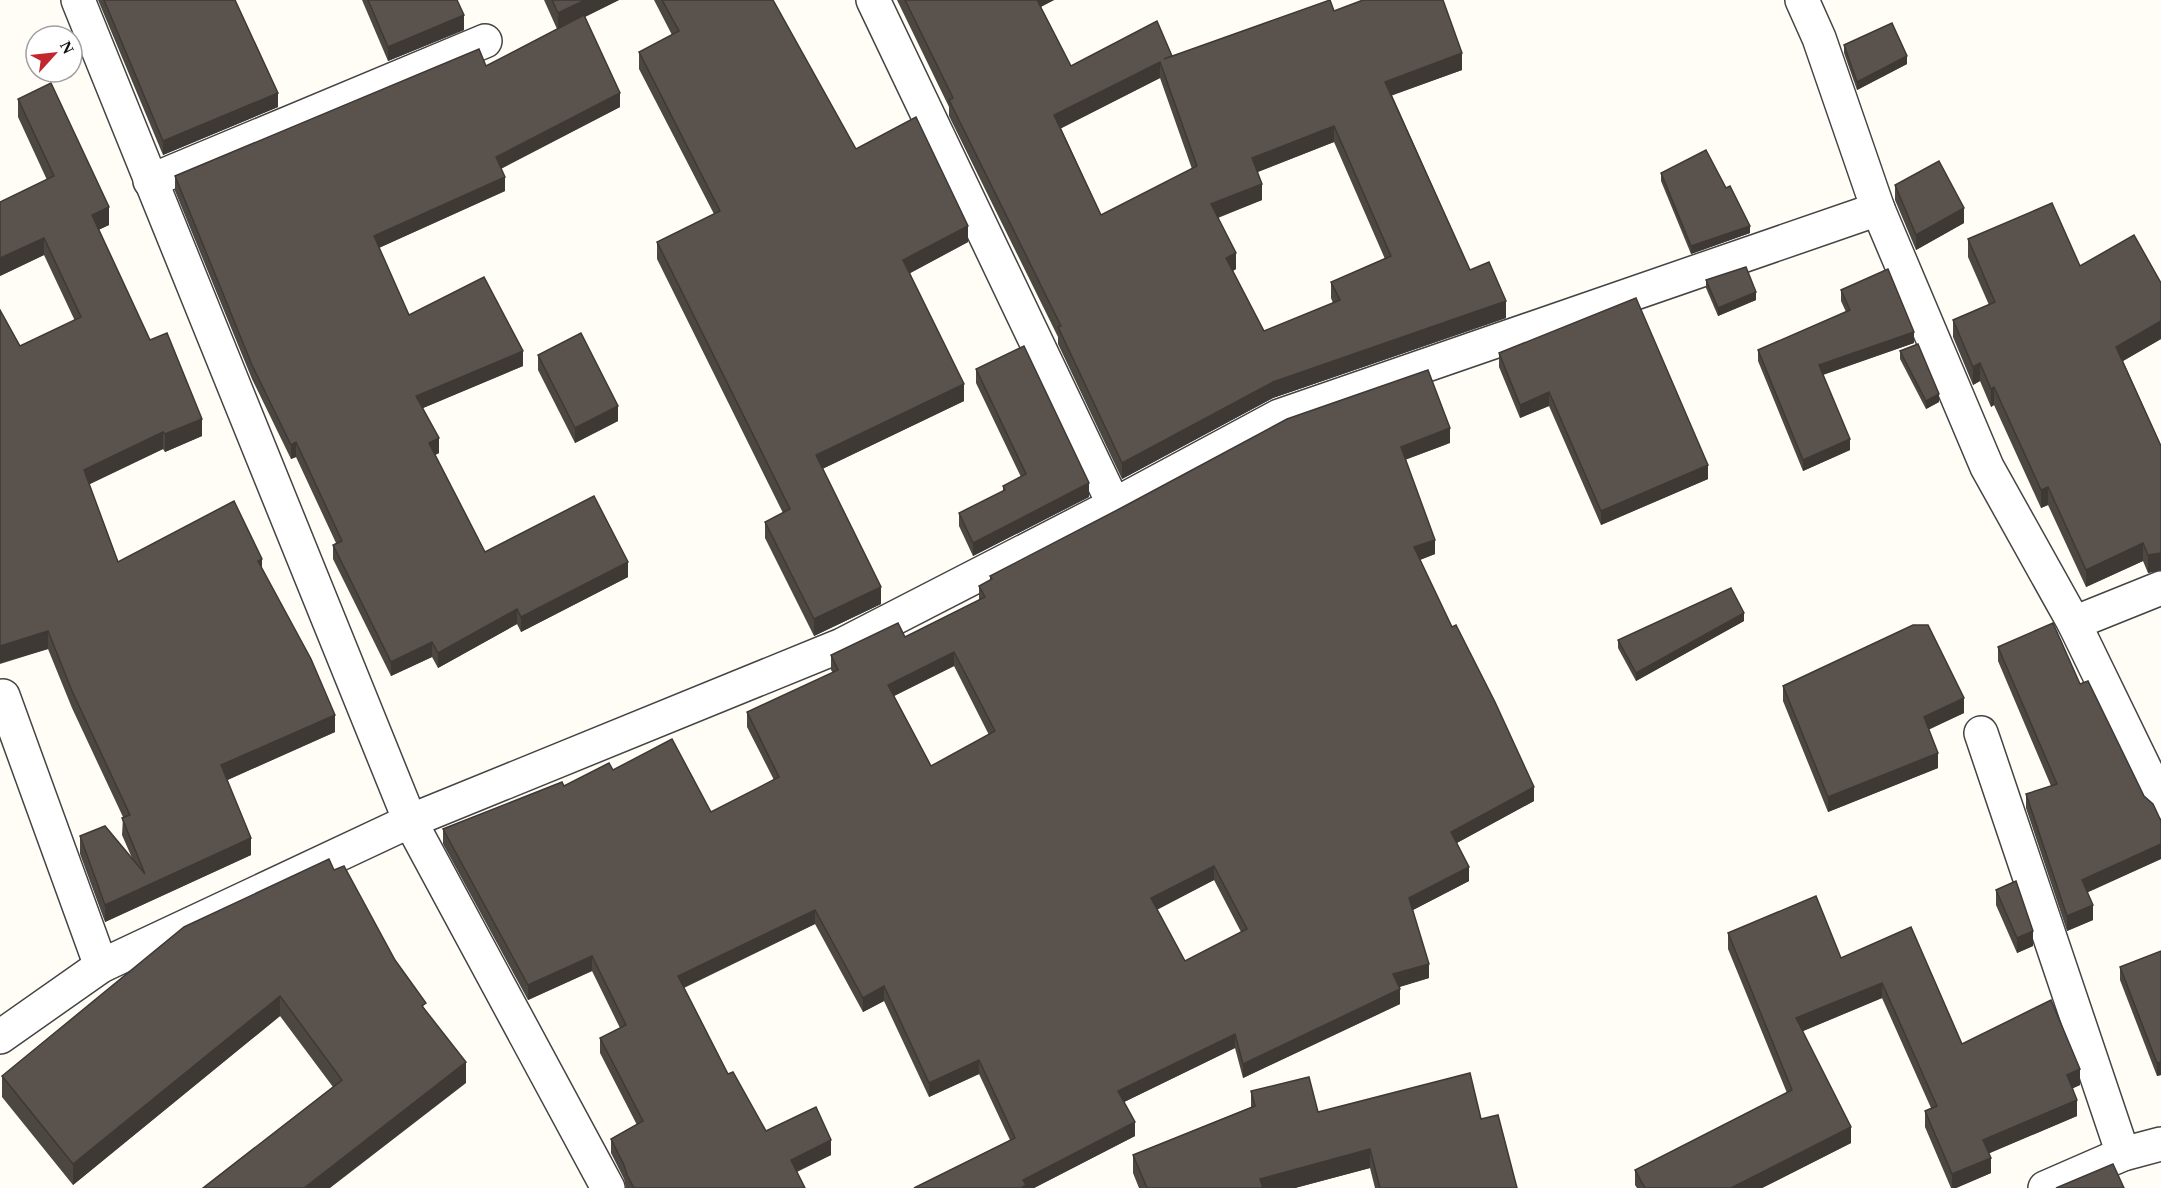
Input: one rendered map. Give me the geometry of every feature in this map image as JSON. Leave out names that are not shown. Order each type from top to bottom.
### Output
[{"type":"street","points":[[78,0],[410,820],[608,1188]]},
{"type":"street","points":[[873,0],[1114,504]]},
{"type":"street","points":[[1802,0],[1819,38],[1878,209],[1987,467],[2074,622],[2161,802]]},
{"type":"street","points":[[150,182],[485,41]]},
{"type":"street","points":[[0,1037],[101,966],[410,820],[842,645],[1279,416],[1878,209]]},
{"type":"street","points":[[2074,622],[2161,588]]},
{"type":"street","points":[[3,696],[101,966]]},
{"type":"street","points":[[1981,734],[2123,1154]]},
{"type":"street","points":[[2045,1188],[2123,1154],[2161,1144]]},
{"type":"building","points":[[104,0],[235,0],[278,93],[163,141]]},
{"type":"building","points":[[368,0],[457,0],[464,15],[388,47]]},
{"type":"building","points":[[552,0],[585,0],[558,13]]},
{"type":"building","points":[[662,0],[773,0],[856,149],[916,117],[968,226],[903,260],[964,384],[816,455],[881,587],[814,619],[765,522],[790,509],[657,242],[720,211],[639,52],[679,31]]},
{"type":"building","points":[[905,0],[1037,0],[1071,66],[1157,21],[1172,56],[1164,59],[1330,0],[1334,11],[1363,0],[1443,0],[1462,53],[1385,82],[1470,270],[1489,262],[1506,301],[1273,382],[1122,463],[1058,327],[1061,326],[949,100],[953,98]],"holes":[[[1160,62],[1197,166],[1101,215],[1054,115]],[[1334,126],[1391,256],[1331,282],[1340,300],[1264,331],[1226,258],[1236,253],[1211,204],[1262,184],[1252,158]]]},
{"type":"building","points":[[584,15],[620,93],[496,157],[505,177],[374,236],[409,315],[484,277],[523,351],[416,396],[439,438],[429,443],[485,552],[594,496],[628,562],[521,617],[517,609],[438,653],[432,642],[391,662],[333,545],[342,541],[296,442],[291,445],[252,365],[175,176],[479,49],[486,66]]},
{"type":"building","points":[[1892,23],[1907,56],[1857,82],[1844,45]]},
{"type":"building","points":[[51,84],[109,207],[92,215],[150,340],[167,333],[202,419],[165,434],[163,432],[84,470],[118,562],[234,501],[262,559],[258,561],[311,659],[335,715],[221,765],[251,838],[105,905],[80,836],[105,826],[145,874],[122,818],[130,815],[72,691],[48,631],[0,646],[0,310],[20,346],[81,317],[44,238],[0,258],[0,202],[54,176],[18,99]]},
{"type":"building","points":[[1706,150],[1726,188],[1730,186],[1750,226],[1691,246],[1661,173]]},
{"type":"building","points":[[1939,161],[1964,208],[1916,235],[1895,185]]},
{"type":"building","points":[[2052,203],[2080,266],[2134,235],[2161,283],[2161,321],[2116,347],[2161,446],[2161,553],[2148,555],[2143,543],[2086,570],[2048,487],[2041,490],[1994,387],[1991,389],[1980,363],[1973,367],[1953,320],[1995,302],[1968,239]]},
{"type":"building","points":[[1746,267],[1756,292],[1718,308],[1706,280]]},
{"type":"building","points":[[1888,269],[1914,332],[1819,365],[1850,439],[1803,460],[1758,350],[1850,310],[1841,290]]},
{"type":"building","points":[[1636,298],[1708,465],[1601,511],[1549,392],[1520,405],[1499,353]]},
{"type":"building","points":[[581,333],[618,406],[575,428],[538,355]]},
{"type":"building","points":[[1918,344],[1939,394],[1926,401],[1900,351]]},
{"type":"building","points":[[1024,346],[1089,483],[973,543],[959,513],[1005,490],[1003,486],[1026,474],[976,369]]},
{"type":"building","points":[[1428,370],[1450,428],[1401,447],[1435,540],[1414,547],[1452,627],[1456,625],[1495,702],[1534,787],[1451,832],[1469,867],[1409,898],[1429,964],[1393,974],[1400,989],[1243,1064],[1235,1034],[1118,1091],[1135,1122],[1023,1180],[1026,1185],[1021,1188],[914,1188],[1015,1138],[979,1060],[929,1083],[884,986],[863,998],[815,910],[678,976],[728,1074],[733,1072],[766,1131],[816,1107],[831,1140],[791,1160],[805,1188],[634,1188],[611,1139],[643,1121],[600,1038],[626,1025],[592,956],[528,985],[443,829],[562,782],[564,786],[609,763],[613,770],[672,739],[711,812],[779,777],[747,712],[838,670],[831,655],[898,623],[905,637],[985,597],[979,586],[992,579],[990,576],[1287,419]],"holes":[[[954,652],[995,731],[931,766],[888,685]],[[1214,866],[1247,929],[1185,961],[1151,898]]]},
{"type":"building","points":[[1731,588],[1744,613],[1636,673],[1618,640]]},
{"type":"building","points":[[2053,623],[2080,684],[2088,681],[2144,796],[2153,804],[2161,821],[2161,844],[2082,880],[2093,905],[2067,916],[2026,794],[2057,784],[1998,647]]},
{"type":"building","points":[[1913,625],[1928,625],[1964,698],[1924,717],[1938,753],[1828,797],[1783,686]]},
{"type":"building","points":[[329,859],[334,870],[344,866],[395,960],[426,1003],[422,1006],[466,1062],[304,1188],[203,1188],[342,1080],[280,996],[73,1164],[2,1076],[184,927]]},
{"type":"building","points":[[2016,881],[2033,931],[2017,938],[1996,890]]},
{"type":"building","points":[[1816,896],[1841,958],[1911,927],[1962,1044],[2051,1000],[2080,1069],[2067,1075],[2077,1100],[1983,1140],[1991,1158],[1952,1174],[1925,1111],[1937,1106],[1882,983],[1796,1018],[1851,1127],[1731,1188],[1645,1188],[1635,1170],[1792,1090],[1728,933]]},
{"type":"building","points":[[2161,951],[2161,1062],[2157,1063],[2120,967]]},
{"type":"building","points":[[1470,1073],[1481,1119],[1498,1115],[1517,1188],[1380,1188],[1370,1149],[1260,1179],[1263,1188],[1147,1188],[1133,1155],[1255,1106],[1251,1091],[1309,1077],[1318,1112]]},
{"type":"building","points":[[2113,1164],[2124,1188],[2056,1188]]}]
